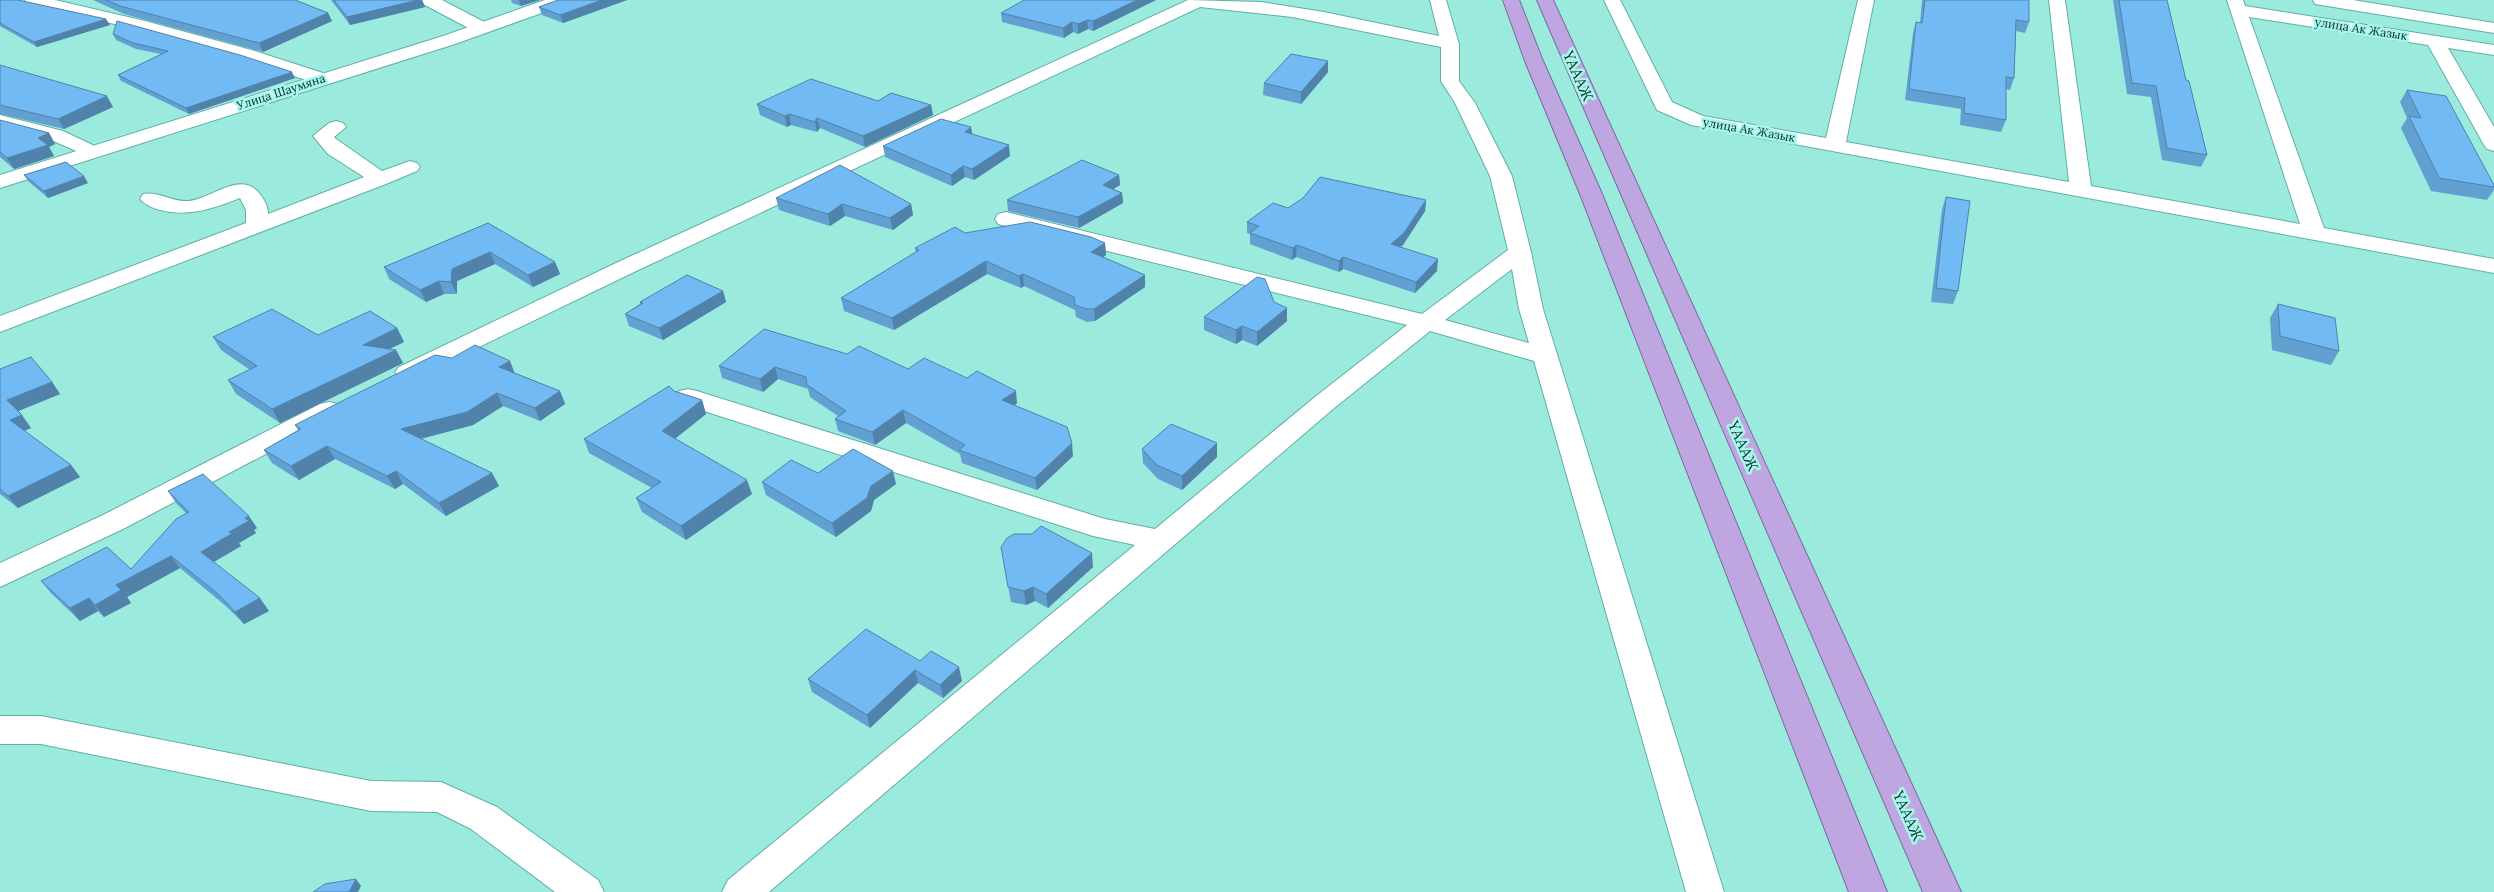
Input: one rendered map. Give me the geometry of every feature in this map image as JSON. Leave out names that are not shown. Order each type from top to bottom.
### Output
[{"type":"highway","points":[[1511,0],[1534,61],[1591,194],[1868,892]]},
{"type":"highway","name":"ҮАААЖ","points":[[1545,0],[1942,892]]},
{"type":"street","points":[[32,0],[171,33],[288,66],[322,79]]},
{"type":"street","points":[[429,0],[482,28]]},
{"type":"street","name":"Улица Шаумяна","points":[[0,182],[482,28],[561,0]]},
{"type":"street","points":[[1438,0],[1450,44],[1450,82],[1466,102],[1501,176],[1520,252],[1531,309],[1544,356],[1705,892]]},
{"type":"street","name":"улица Ак Жазык","points":[[1612,0],[1664,106],[1698,121],[2494,266]]},
{"type":"street","points":[[1835,145],[1866,0]]},
{"type":"street","points":[[2057,0],[2081,192]]},
{"type":"street","points":[[2321,0],[2494,28]]},
{"type":"street","points":[[2446,0],[2461,24],[2466,45]]},
{"type":"street","points":[[391,380],[632,264],[1197,2],[1234,2],[1450,44]]},
{"type":"street","points":[[2237,5],[2314,232]]},
{"type":"street","name":"улица Ак Жазык","points":[[2237,5],[2494,50]]},
{"type":"street","points":[[2434,41],[2494,145]]},
{"type":"street","points":[[0,121],[56,135],[92,152]]},
{"type":"street","points":[[336,127],[323,136],[330,147],[370,169],[379,180]]},
{"type":"street","points":[[0,325],[410,167]]},
{"type":"street","points":[[151,199],[167,207],[188,209],[242,189],[249,194],[259,214],[256,227]]},
{"type":"street","points":[[1006,219],[1426,322],[1544,356]]},
{"type":"street","points":[[740,892],[1324,403],[1426,322],[1520,252]]},
{"type":"street","points":[[688,397],[1103,529],[1161,540]]},
{"type":"street","points":[[0,576],[113,522],[347,402]]},
{"type":"street","points":[[0,730],[41,730],[371,796],[441,797],[484,818],[585,892]]},
{"type":"building","points":[[0,0],[18,0],[106,19],[34,42],[0,23]]},
{"type":"building","points":[[106,0],[295,0],[328,13],[259,43],[120,6]]},
{"type":"building","points":[[334,0],[418,0],[347,17]]},
{"type":"building","points":[[558,0],[602,0],[560,15],[539,7]]},
{"type":"building","points":[[1024,0],[1137,0],[1093,21],[1087,20],[1078,24],[1072,22],[1063,28],[1001,13]]},
{"type":"building","points":[[1925,0],[2029,0],[2029,22],[2016,20],[2014,78],[2006,77],[2006,120],[1964,113],[1965,98],[1909,89],[1916,22],[1922,23]]},
{"type":"building","points":[[2119,0],[2167,0],[2186,80],[2189,81],[2207,155],[2167,148],[2156,86],[2132,83]]},
{"type":"building","points":[[117,21],[240,55],[292,72],[186,108],[118,75],[168,51],[133,43],[113,34]]},
{"type":"building","points":[[1291,54],[1328,61],[1301,92],[1264,83]]},
{"type":"building","points":[[0,65],[107,96],[58,119],[0,105]]},
{"type":"building","points":[[811,79],[878,101],[891,93],[931,105],[863,136],[817,118],[815,122],[789,114],[785,116],[757,104]]},
{"type":"building","points":[[2407,90],[2446,96],[2494,187],[2439,178],[2409,116],[2421,118]]},
{"type":"building","points":[[941,119],[971,127],[965,132],[1009,145],[972,169],[963,166],[951,175],[883,146]]},
{"type":"building","points":[[0,120],[49,133],[38,138],[48,145],[7,158],[0,152]]},
{"type":"building","points":[[1082,160],[1119,175],[1103,185],[1122,193],[1078,217],[1007,200]]},
{"type":"building","points":[[66,162],[84,176],[44,191],[24,175]]},
{"type":"building","points":[[840,165],[911,204],[890,218],[842,204],[828,214],[776,198]]},
{"type":"building","points":[[1320,177],[1426,200],[1404,233],[1391,244],[1438,259],[1416,282],[1343,257],[1339,261],[1297,245],[1293,248],[1250,233],[1259,226],[1247,222],[1273,203],[1288,208],[1303,198]]},
{"type":"building","points":[[1946,197],[1970,201],[1958,291],[1936,288]]},
{"type":"building","points":[[1030,222],[1091,237],[1105,243],[1091,252],[1145,275],[1094,309],[1086,309],[1075,305],[1074,297],[1023,274],[1019,276],[986,261],[892,318],[841,298],[919,250],[915,248],[955,227],[965,233]]},
{"type":"building","points":[[488,223],[555,262],[528,275],[490,252],[452,269],[451,282],[439,281],[420,290],[384,267]]},
{"type":"building","points":[[687,275],[723,291],[659,328],[625,314],[643,303],[640,302]]},
{"type":"building","points":[[1257,277],[1265,279],[1274,302],[1287,308],[1257,332],[1242,326],[1236,330],[1204,317]]},
{"type":"building","points":[[2278,304],[2335,318],[2339,351],[2280,336]]},
{"type":"building","points":[[272,309],[318,335],[370,311],[397,328],[363,345],[396,350],[272,409],[228,380],[257,366],[213,337]]},
{"type":"building","points":[[764,329],[847,354],[859,346],[908,369],[924,358],[967,378],[977,371],[1016,391],[1002,400],[1067,427],[1072,443],[1035,478],[959,450],[965,445],[903,410],[872,432],[835,419],[846,411],[807,385],[806,377],[775,367],[760,379],[719,366]]},
{"type":"building","points":[[475,345],[510,361],[499,367],[560,391],[535,408],[497,393],[467,412],[401,429],[492,473],[439,503],[396,471],[387,476],[327,446],[291,466],[264,450],[301,429],[295,425],[350,397],[435,355],[452,358]]},
{"type":"building","points":[[31,357],[52,382],[7,400],[22,415],[10,420],[71,465],[8,496],[0,489],[0,369]]},
{"type":"building","points":[[669,386],[674,391],[702,400],[662,431],[747,480],[681,526],[636,498],[661,482],[584,439]]},
{"type":"building","points":[[1171,424],[1217,443],[1182,476],[1157,465],[1142,449]]},
{"type":"building","points":[[853,449],[893,471],[871,486],[867,498],[832,523],[762,482],[791,460],[818,473]]},
{"type":"building","points":[[203,474],[249,516],[245,518],[249,521],[229,532],[233,533],[201,552],[260,598],[235,612],[218,594],[171,556],[116,585],[121,590],[95,605],[89,598],[70,608],[41,581],[107,547],[131,569],[176,519],[189,512],[168,491]]},
{"type":"building","points":[[1041,526],[1092,553],[1046,594],[1033,587],[1024,591],[1008,587],[1001,547],[1007,538],[1014,534],[1032,534]]},
{"type":"building","points":[[866,629],[920,661],[931,651],[959,667],[940,685],[915,670],[867,715],[808,679]]},
{"type":"building","points":[[356,879],[349,892],[313,892],[325,884]]}]
